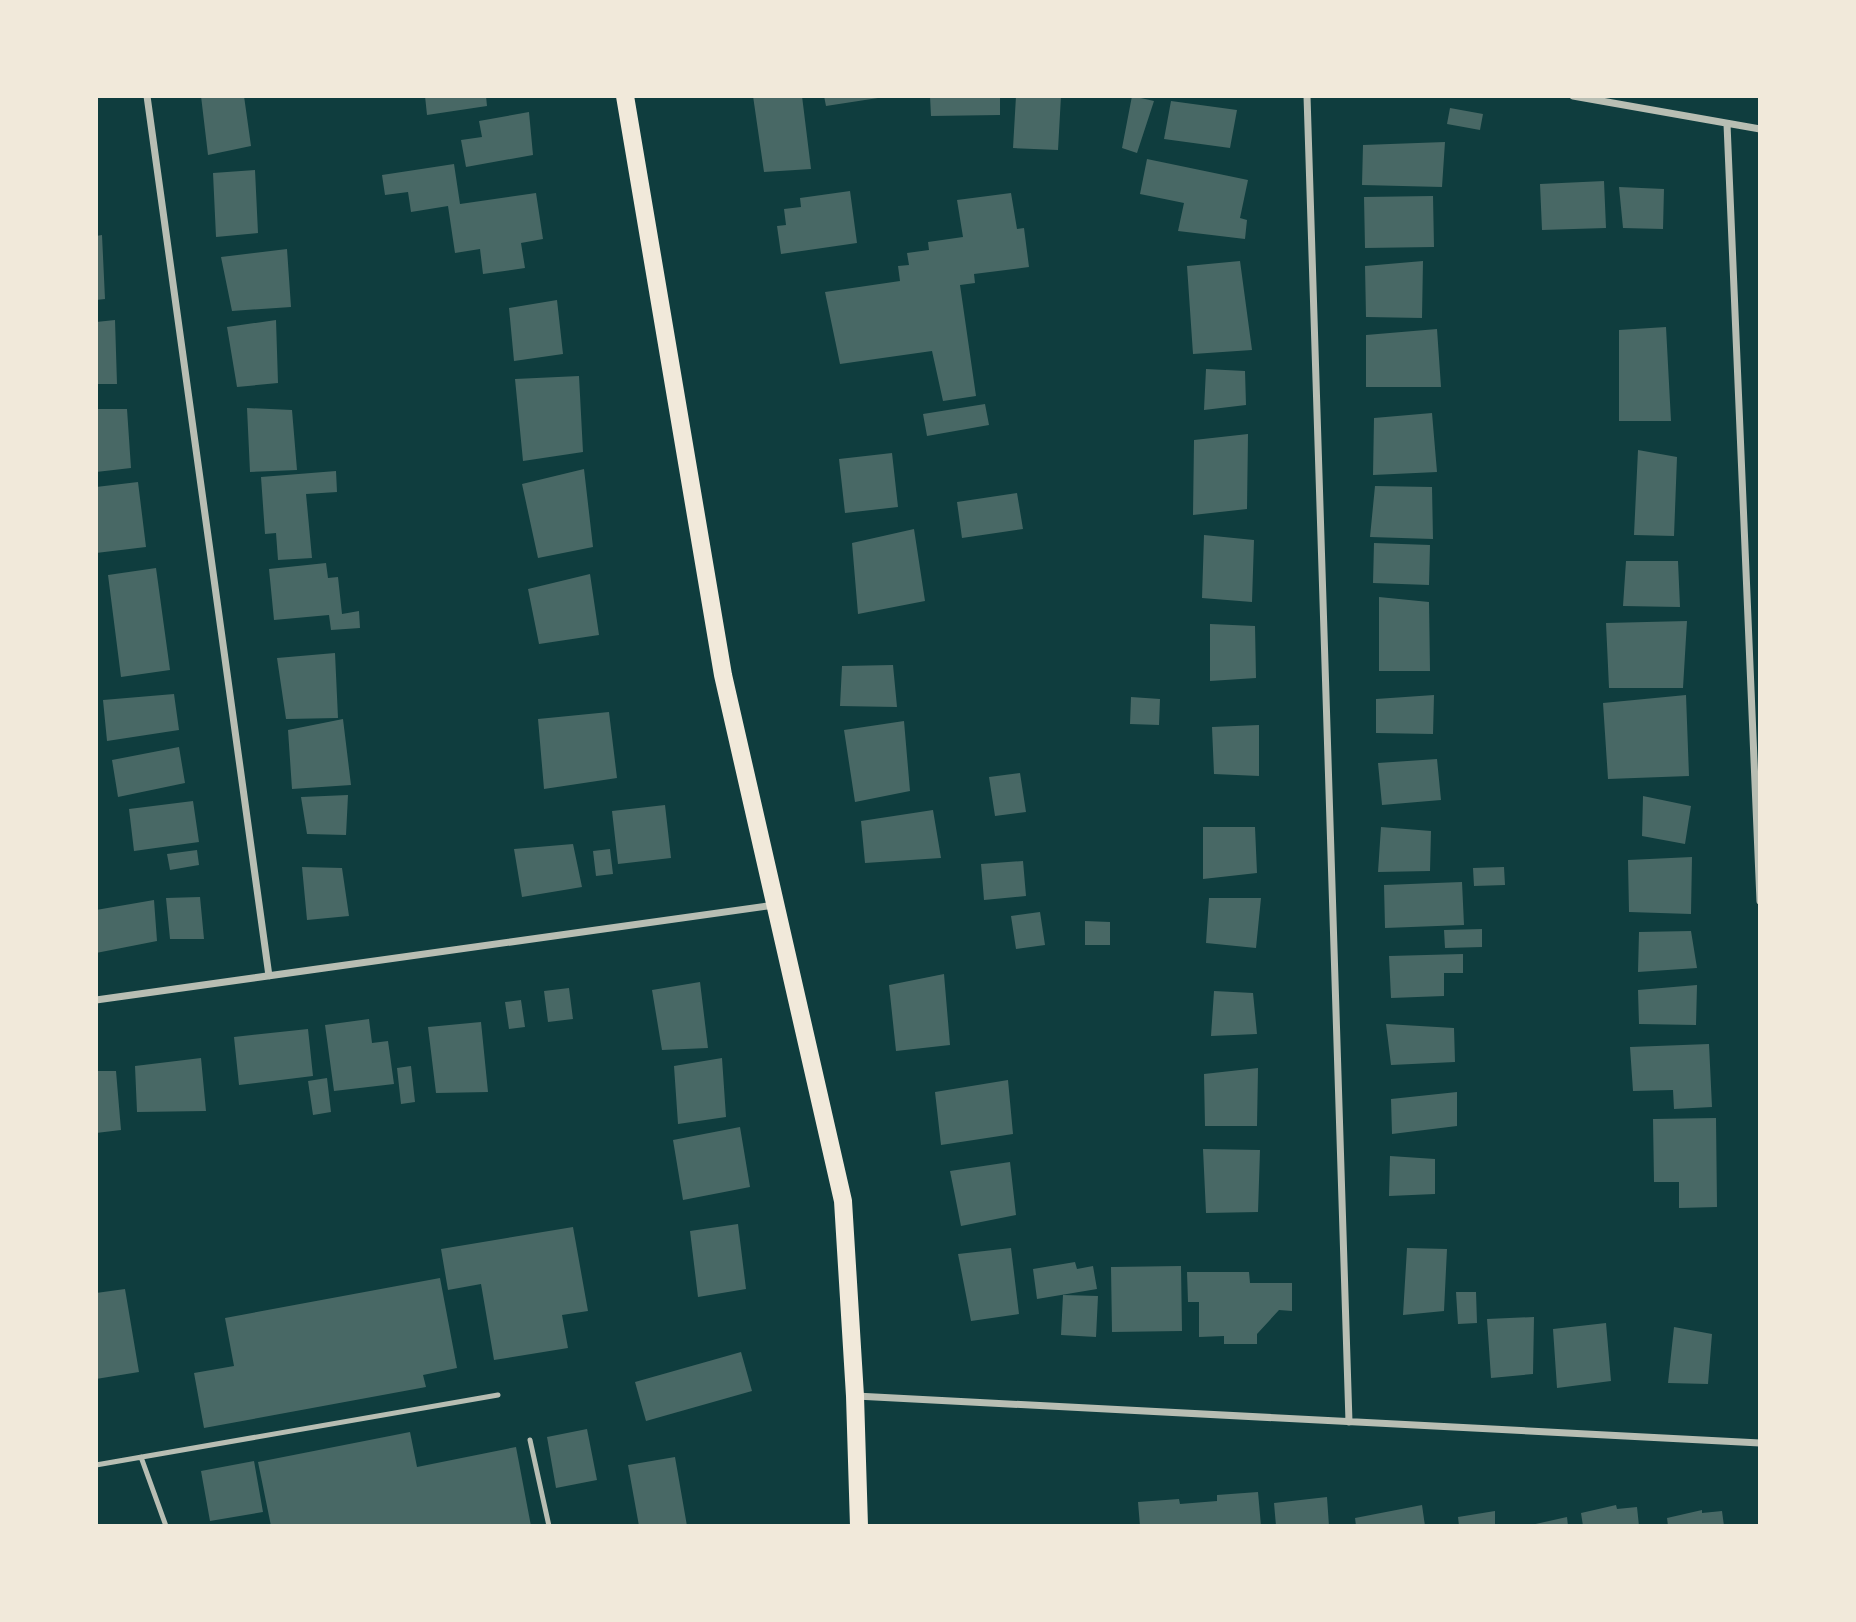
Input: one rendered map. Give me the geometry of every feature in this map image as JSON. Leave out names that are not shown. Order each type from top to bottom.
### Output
[{"type":"main road","points":[[625,96],[710,606],[843,1201],[855,1396],[859,1526]]},
{"type":"street","points":[[148,96],[269,976]]},
{"type":"street","points":[[1307,96],[1349,1422]]},
{"type":"street","points":[[1573,96],[1760,130]]},
{"type":"street","points":[[1727,124],[1760,901]]},
{"type":"street","points":[[96,1000],[775,905]]},
{"type":"street","points":[[855,1396],[1760,1443]]},
{"type":"lane","points":[[96,1465],[498,1395]]},
{"type":"lane","points":[[530,1440],[549,1526]]},
{"type":"lane","points":[[141,1457],[166,1526]]},
{"type":"building","points":[[201,96],[244,96],[251,146],[208,155]]},
{"type":"building","points":[[425,96],[486,96],[487,106],[427,115]]},
{"type":"building","points":[[753,96],[802,96],[811,169],[764,172]]},
{"type":"building","points":[[824,96],[878,96],[878,98],[826,106]]},
{"type":"building","points":[[930,96],[1000,96],[1000,115],[931,116]]},
{"type":"building","points":[[1016,96],[1061,96],[1058,150],[1013,148]]},
{"type":"building","points":[[1132,96],[1154,101],[1137,153],[1122,148]]},
{"type":"building","points":[[1171,101],[1237,110],[1230,148],[1164,139]]},
{"type":"building","points":[[1450,108],[1483,114],[1480,130],[1447,124]]},
{"type":"building","points":[[529,112],[533,155],[466,167],[461,140],[482,137],[479,121]]},
{"type":"building","points":[[1445,142],[1442,187],[1362,185],[1363,145]]},
{"type":"building","points":[[1147,159],[1248,180],[1240,218],[1247,220],[1245,239],[1178,231],[1184,203],[1140,194]]},
{"type":"building","points":[[454,164],[460,204],[536,193],[543,239],[521,243],[525,268],[483,274],[480,249],[455,253],[448,206],[411,212],[408,192],[385,195],[382,175]]},
{"type":"building","points":[[255,170],[258,233],[216,237],[213,173]]},
{"type":"building","points":[[1604,181],[1606,228],[1542,230],[1540,184]]},
{"type":"building","points":[[1619,187],[1664,189],[1663,229],[1623,228]]},
{"type":"building","points":[[850,191],[857,243],[781,254],[777,226],[786,225],[784,209],[801,207],[800,198]]},
{"type":"building","points":[[1011,193],[1017,229],[1024,228],[1029,267],[974,274],[975,283],[960,285],[976,396],[943,401],[932,351],[840,364],[825,292],[900,281],[898,266],[909,265],[907,253],[929,250],[928,242],[963,237],[957,200]]},
{"type":"building","points":[[1433,196],[1434,247],[1365,248],[1364,197]]},
{"type":"building","points":[[102,235],[105,299],[96,300],[96,236]]},
{"type":"building","points":[[287,249],[291,307],[232,311],[221,257]]},
{"type":"building","points":[[1240,261],[1252,350],[1193,354],[1187,266]]},
{"type":"building","points":[[1423,261],[1422,318],[1366,317],[1365,266]]},
{"type":"building","points":[[557,300],[563,354],[514,361],[509,308]]},
{"type":"building","points":[[115,320],[117,384],[96,384],[96,322]]},
{"type":"building","points":[[276,320],[278,383],[237,387],[227,327]]},
{"type":"building","points":[[1666,327],[1671,421],[1619,421],[1619,330]]},
{"type":"building","points":[[1437,329],[1441,387],[1366,387],[1366,335]]},
{"type":"building","points":[[1206,369],[1245,371],[1246,405],[1204,410]]},
{"type":"building","points":[[579,376],[583,452],[523,461],[515,379]]},
{"type":"building","points":[[985,404],[989,425],[927,436],[923,414]]},
{"type":"building","points":[[247,408],[292,410],[297,470],[250,472]]},
{"type":"building","points":[[96,409],[127,409],[131,468],[96,472]]},
{"type":"building","points":[[1432,413],[1437,472],[1373,475],[1374,418]]},
{"type":"building","points":[[1248,434],[1247,509],[1193,515],[1194,440]]},
{"type":"building","points":[[1638,450],[1677,457],[1674,536],[1634,535]]},
{"type":"building","points":[[892,453],[898,507],[845,513],[839,459]]},
{"type":"building","points":[[584,469],[593,547],[538,558],[522,484]]},
{"type":"building","points":[[336,471],[337,492],[306,494],[312,558],[278,560],[276,533],[265,534],[261,477]]},
{"type":"building","points":[[138,482],[146,547],[96,553],[96,487]]},
{"type":"building","points":[[1375,486],[1432,487],[1433,539],[1370,537]]},
{"type":"building","points":[[1017,493],[1023,529],[962,538],[957,502]]},
{"type":"building","points":[[914,529],[925,601],[858,614],[852,543]]},
{"type":"building","points":[[1204,535],[1254,540],[1252,602],[1202,598]]},
{"type":"building","points":[[1374,543],[1430,545],[1429,585],[1373,583]]},
{"type":"building","points":[[1626,561],[1678,561],[1680,607],[1623,606]]},
{"type":"building","points":[[326,563],[328,578],[338,577],[342,614],[359,611],[360,628],[331,630],[329,615],[274,620],[269,569]]},
{"type":"building","points":[[156,568],[170,670],[121,677],[108,575]]},
{"type":"building","points":[[590,574],[599,635],[539,644],[528,589]]},
{"type":"building","points":[[1379,597],[1429,602],[1430,671],[1379,671]]},
{"type":"building","points":[[1687,621],[1683,688],[1609,688],[1606,623]]},
{"type":"building","points":[[1210,624],[1255,626],[1256,678],[1210,681]]},
{"type":"building","points":[[335,653],[338,718],[286,719],[277,658]]},
{"type":"building","points":[[893,665],[897,707],[840,706],[842,666]]},
{"type":"building","points":[[174,694],[179,730],[107,741],[103,700]]},
{"type":"building","points":[[1434,695],[1433,734],[1376,733],[1376,699]]},
{"type":"building","points":[[1686,695],[1689,776],[1608,779],[1603,703]]},
{"type":"building","points":[[1131,697],[1160,699],[1159,725],[1130,724]]},
{"type":"building","points":[[609,712],[617,778],[544,789],[538,719]]},
{"type":"building","points":[[343,719],[351,785],[292,789],[288,730]]},
{"type":"building","points":[[904,721],[910,791],[855,802],[844,730]]},
{"type":"building","points":[[1259,725],[1259,776],[1214,774],[1212,727]]},
{"type":"building","points":[[179,747],[185,783],[118,797],[112,760]]},
{"type":"building","points":[[1437,759],[1441,800],[1382,805],[1378,763]]},
{"type":"building","points":[[1020,773],[1026,812],[995,816],[989,777]]},
{"type":"building","points":[[348,795],[346,835],[307,834],[301,797]]},
{"type":"building","points":[[1643,796],[1691,806],[1685,844],[1642,836]]},
{"type":"building","points":[[193,801],[199,842],[134,851],[129,809]]},
{"type":"building","points":[[665,805],[671,858],[618,864],[612,811]]},
{"type":"building","points":[[933,810],[941,858],[865,863],[861,821]]},
{"type":"building","points":[[1203,827],[1255,827],[1257,873],[1203,879]]},
{"type":"building","points":[[1381,827],[1431,831],[1430,871],[1378,872]]},
{"type":"building","points":[[573,844],[582,887],[522,897],[514,849]]},
{"type":"building","points":[[610,849],[613,874],[596,876],[593,851]]},
{"type":"building","points":[[197,850],[199,865],[170,870],[167,854]]},
{"type":"building","points":[[1692,857],[1691,914],[1629,912],[1628,860]]},
{"type":"building","points":[[1023,861],[1026,896],[984,900],[981,864]]},
{"type":"building","points":[[302,867],[342,868],[349,916],[307,920]]},
{"type":"building","points":[[1504,867],[1505,885],[1474,886],[1473,868]]},
{"type":"building","points":[[1462,882],[1464,925],[1385,928],[1384,885]]},
{"type":"building","points":[[200,897],[204,939],[170,939],[166,898]]},
{"type":"building","points":[[1209,898],[1261,898],[1256,948],[1206,943]]},
{"type":"building","points":[[154,900],[157,941],[96,953],[96,910]]},
{"type":"building","points":[[1040,912],[1045,945],[1016,949],[1011,916]]},
{"type":"building","points":[[1085,921],[1110,922],[1110,945],[1085,945]]},
{"type":"building","points":[[1482,929],[1482,947],[1445,948],[1444,930]]},
{"type":"building","points":[[1691,931],[1697,968],[1638,972],[1639,932]]},
{"type":"building","points":[[1463,954],[1463,973],[1444,973],[1444,996],[1391,998],[1389,956]]},
{"type":"building","points":[[944,974],[950,1045],[896,1051],[889,985]]},
{"type":"building","points":[[700,982],[708,1048],[662,1050],[652,990]]},
{"type":"building","points":[[1697,985],[1696,1025],[1639,1024],[1638,990]]},
{"type":"building","points":[[569,988],[573,1019],[548,1022],[544,991]]},
{"type":"building","points":[[1214,991],[1253,993],[1257,1034],[1211,1036]]},
{"type":"building","points":[[521,1000],[525,1027],[509,1029],[505,1002]]},
{"type":"building","points":[[369,1019],[372,1043],[388,1041],[394,1084],[334,1091],[325,1025]]},
{"type":"building","points":[[481,1022],[488,1092],[436,1093],[428,1027]]},
{"type":"building","points":[[1386,1024],[1454,1028],[1455,1062],[1391,1065]]},
{"type":"building","points":[[308,1029],[313,1076],[239,1085],[234,1037]]},
{"type":"building","points":[[1709,1044],[1712,1107],[1674,1109],[1673,1090],[1633,1091],[1630,1047]]},
{"type":"building","points":[[201,1058],[206,1111],[137,1112],[135,1066]]},
{"type":"building","points":[[722,1058],[726,1117],[678,1124],[674,1066]]},
{"type":"building","points":[[411,1066],[415,1102],[401,1104],[397,1068]]},
{"type":"building","points":[[1258,1068],[1257,1126],[1205,1126],[1204,1074]]},
{"type":"building","points":[[96,1071],[116,1071],[121,1130],[96,1133]]},
{"type":"building","points":[[327,1078],[331,1112],[313,1115],[308,1081]]},
{"type":"building","points":[[1008,1080],[1013,1134],[941,1145],[935,1092]]},
{"type":"building","points":[[1457,1092],[1457,1126],[1392,1134],[1391,1099]]},
{"type":"building","points":[[1716,1118],[1717,1207],[1679,1208],[1679,1182],[1654,1182],[1653,1119]]},
{"type":"building","points":[[740,1127],[750,1187],[683,1200],[673,1140]]},
{"type":"building","points":[[1203,1149],[1260,1150],[1258,1212],[1206,1213]]},
{"type":"building","points":[[1390,1156],[1435,1159],[1435,1194],[1389,1196]]},
{"type":"building","points":[[1010,1162],[1016,1215],[961,1226],[950,1171]]},
{"type":"building","points":[[738,1224],[746,1289],[698,1297],[690,1231]]},
{"type":"building","points":[[573,1227],[588,1311],[562,1315],[568,1348],[494,1360],[481,1284],[448,1290],[441,1249]]},
{"type":"building","points":[[1011,1248],[1019,1314],[971,1321],[958,1254]]},
{"type":"building","points":[[1407,1248],[1447,1249],[1444,1311],[1403,1315]]},
{"type":"building","points":[[1075,1262],[1077,1269],[1093,1266],[1097,1289],[1037,1299],[1033,1269]]},
{"type":"building","points":[[1181,1266],[1182,1331],[1112,1332],[1111,1267]]},
{"type":"building","points":[[1187,1272],[1249,1272],[1250,1283],[1292,1283],[1292,1311],[1279,1310],[1257,1334],[1257,1344],[1224,1344],[1224,1336],[1199,1337],[1199,1302],[1188,1302]]},
{"type":"building","points":[[440,1278],[457,1368],[423,1375],[426,1387],[204,1428],[194,1373],[234,1366],[225,1318]]},
{"type":"building","points":[[125,1289],[139,1372],[96,1379],[96,1293]]},
{"type":"building","points":[[1456,1292],[1476,1292],[1477,1323],[1458,1324]]},
{"type":"building","points":[[1063,1295],[1098,1296],[1096,1337],[1061,1335]]},
{"type":"building","points":[[1534,1317],[1533,1374],[1491,1378],[1487,1319]]},
{"type":"building","points":[[1606,1323],[1611,1381],[1557,1388],[1553,1329]]},
{"type":"building","points":[[1674,1327],[1712,1334],[1708,1384],[1668,1383]]},
{"type":"building","points":[[741,1352],[752,1391],[646,1421],[635,1382]]},
{"type":"building","points":[[587,1429],[597,1480],[556,1488],[547,1437]]},
{"type":"building","points":[[410,1432],[417,1467],[516,1447],[531,1526],[271,1526],[258,1462]]},
{"type":"building","points":[[675,1457],[687,1526],[639,1526],[628,1465]]},
{"type":"building","points":[[254,1461],[263,1512],[210,1521],[201,1471]]},
{"type":"building","points":[[1258,1492],[1261,1526],[1140,1526],[1138,1502],[1179,1499],[1180,1504],[1217,1501],[1217,1495]]},
{"type":"building","points":[[1327,1497],[1329,1526],[1276,1526],[1274,1503]]},
{"type":"building","points":[[1422,1505],[1425,1526],[1356,1526],[1355,1518]]},
{"type":"building","points":[[1616,1505],[1617,1509],[1637,1507],[1639,1526],[1583,1526],[1581,1513]]},
{"type":"building","points":[[1702,1510],[1702,1513],[1722,1511],[1724,1526],[1668,1526],[1667,1518]]},
{"type":"building","points":[[1495,1511],[1495,1526],[1459,1526],[1458,1517]]},
{"type":"building","points":[[1567,1517],[1568,1526],[1531,1526],[1531,1525]]}]
